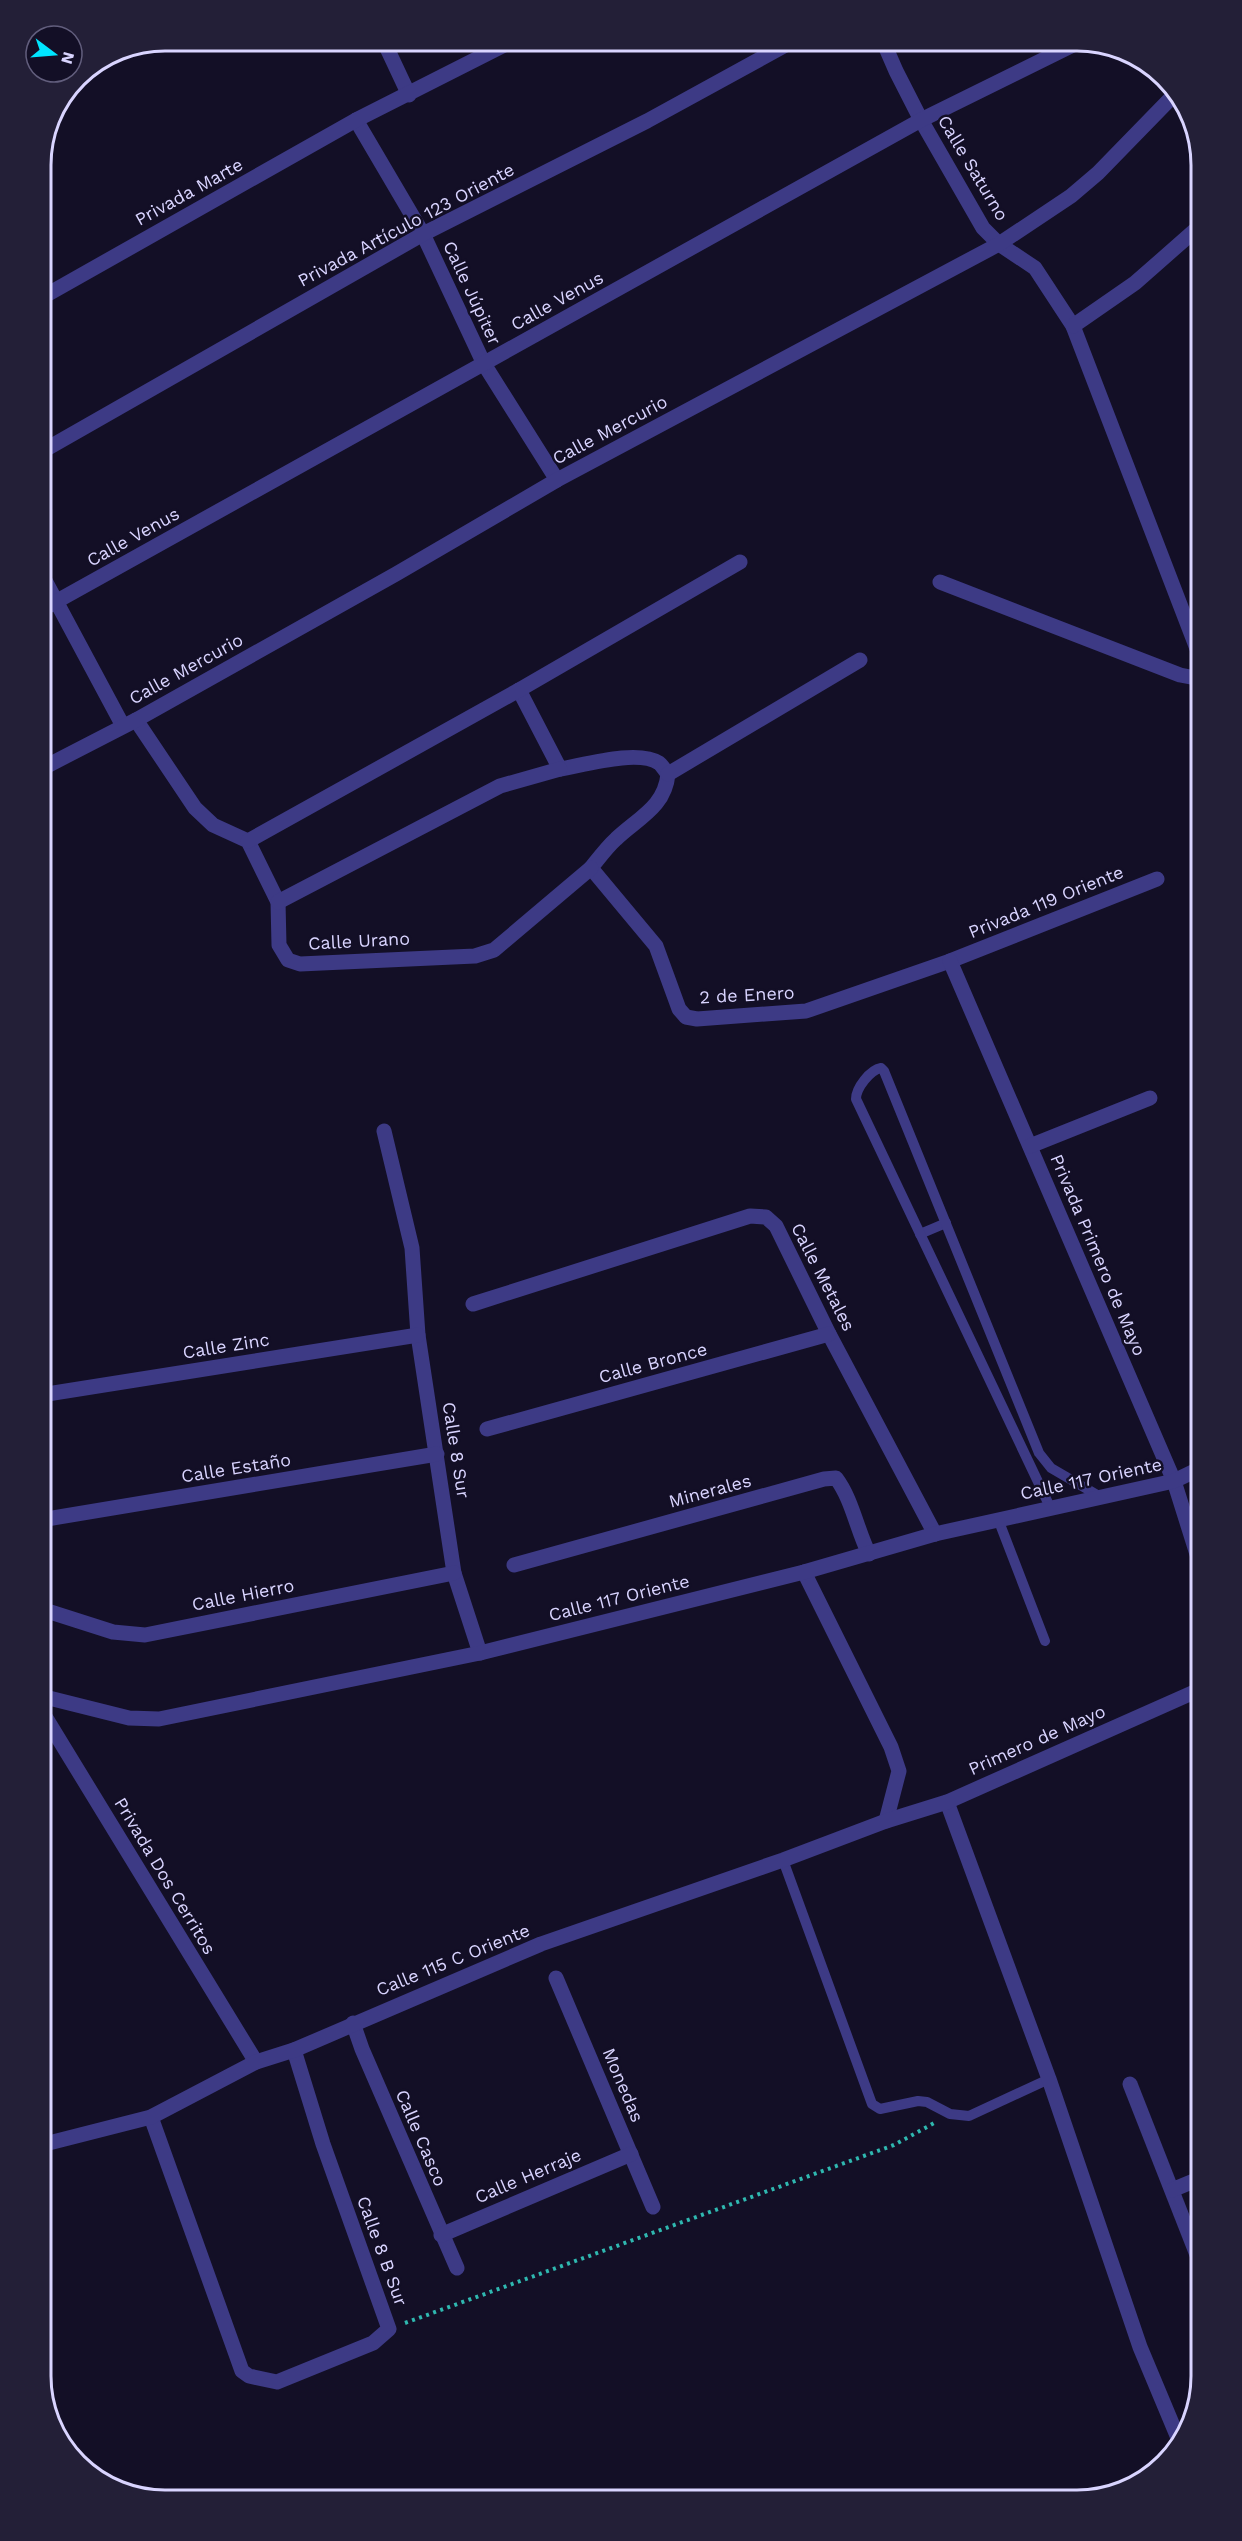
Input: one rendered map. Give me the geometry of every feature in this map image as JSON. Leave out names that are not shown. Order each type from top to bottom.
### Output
[{"type":"street","points":[[388,51],[409,95]]},
{"type":"street","name":"Privada Marte","points":[[51,292],[356,120],[493,51]]},
{"type":"street","name":"Privada Artículo 123 Oriente","points":[[51,446],[423,234],[647,122],[775,51]]},
{"type":"street","name":"Calle Saturno","points":[[887,51],[921,120],[983,228],[999,244],[1035,268],[1073,326],[1191,631]]},
{"type":"street","name":"Calle Venus","points":[[51,605],[921,120],[1061,51]]},
{"type":"street","name":"Calle Mercurio","points":[[51,764],[129,723],[396,574],[557,480],[999,244],[1071,196],[1098,173],[1169,99]]},
{"type":"street","name":"Calle Júpiter","points":[[356,120],[423,234],[484,364],[557,480]]},
{"type":"street","points":[[1073,326],[1136,283],[1191,235]]},
{"type":"street","points":[[51,592],[129,723],[195,808],[213,825],[248,841],[519,690],[740,562]]},
{"type":"street","points":[[940,582],[1180,675],[1191,677]]},
{"type":"street","points":[[668,774],[860,660]]},
{"type":"street","points":[[519,690],[560,769]]},
{"type":"street","points":[[278,902],[500,786],[560,769],[630,758],[645,758],[659,763],[668,774],[667,788],[657,804],[615,840],[591,868]]},
{"type":"street","name":"Calle Urano","points":[[248,841],[278,902],[279,945],[288,960],[300,964],[475,956],[494,950],[591,868]]},
{"type":"street","name":"2 de Enero","points":[[591,868],[656,946],[679,1009],[686,1017],[698,1019],[806,1011],[950,961]]},
{"type":"street","name":"Privada 119 Oriente","points":[[950,961],[1157,879]]},
{"type":"street","name":"Privada Primero de Mayo","points":[[950,961],[1174,1481],[1191,1533]]},
{"type":"street","points":[[1030,1146],[1150,1098]]},
{"type":"street","name":"Calle 8 Sur","points":[[384,1131],[412,1248],[418,1335],[454,1573],[480,1653]]},
{"type":"street","name":"Calle Metales","points":[[473,1304],[750,1215],[766,1217],[776,1226],[935,1534]]},
{"type":"street","name":"Calle Bronce","points":[[487,1429],[830,1334]]},
{"type":"street","name":"Calle Zinc","points":[[51,1393],[418,1335]]},
{"type":"street","name":"Calle Estaño","points":[[51,1518],[437,1454]]},
{"type":"street","name":"Calle 117 Oriente","points":[[51,1699],[129,1719],[159,1719],[480,1653],[804,1572],[935,1534],[1174,1481],[1191,1473]]},
{"type":"street","name":"Minerales","points":[[514,1565],[824,1479],[836,1478],[844,1488],[858,1532],[869,1554]]},
{"type":"street","points":[[804,1572],[891,1747],[898,1771],[886,1821]]},
{"type":"street","name":"Calle Hierro","points":[[51,1612],[113,1632],[145,1635],[454,1573]]},
{"type":"street","name":"Primero de Mayo","points":[[886,1821],[947,1802],[1191,1694]]},
{"type":"street","name":"Privada Dos Cerritos","points":[[51,1728],[256,2062]]},
{"type":"street","points":[[947,1802],[1049,2079],[1140,2347],[1175,2433]]},
{"type":"street","name":"Calle 115 C Oriente","points":[[51,2142],[151,2117],[256,2062],[294,2050],[541,1944],[783,1860],[886,1821]]},
{"type":"street","name":"Monedas","points":[[556,1978],[653,2207]]},
{"type":"street","name":"Calle Casco","points":[[353,2023],[441,2235],[457,2268]]},
{"type":"street","name":"Calle 8 B Sur","points":[[151,2117],[242,2371],[249,2376],[277,2382],[373,2343],[389,2329],[323,2144],[294,2050]]},
{"type":"street","points":[[1130,2084],[1191,2238]]},
{"type":"street","name":"Calle Herraje","points":[[441,2235],[631,2154]]},
{"type":"street","points":[[1172,2190],[1191,2182]]},
{"type":"lane","points":[[1050,1507],[856,1099],[858,1089],[876,1069],[881,1068],[884,1071],[1044,1461],[1099,1496]]},
{"type":"lane","points":[[920,1234],[945,1223]]},
{"type":"lane","points":[[980,1359],[998,1352]]},
{"type":"lane","points":[[998,1519],[1045,1641]]},
{"type":"lane","points":[[783,1860],[872,2104],[880,2109],[918,2101],[927,2102],[950,2114],[969,2116],[1049,2079]]},
{"type":"path","points":[[389,2329],[894,2145],[950,2114]]}]
